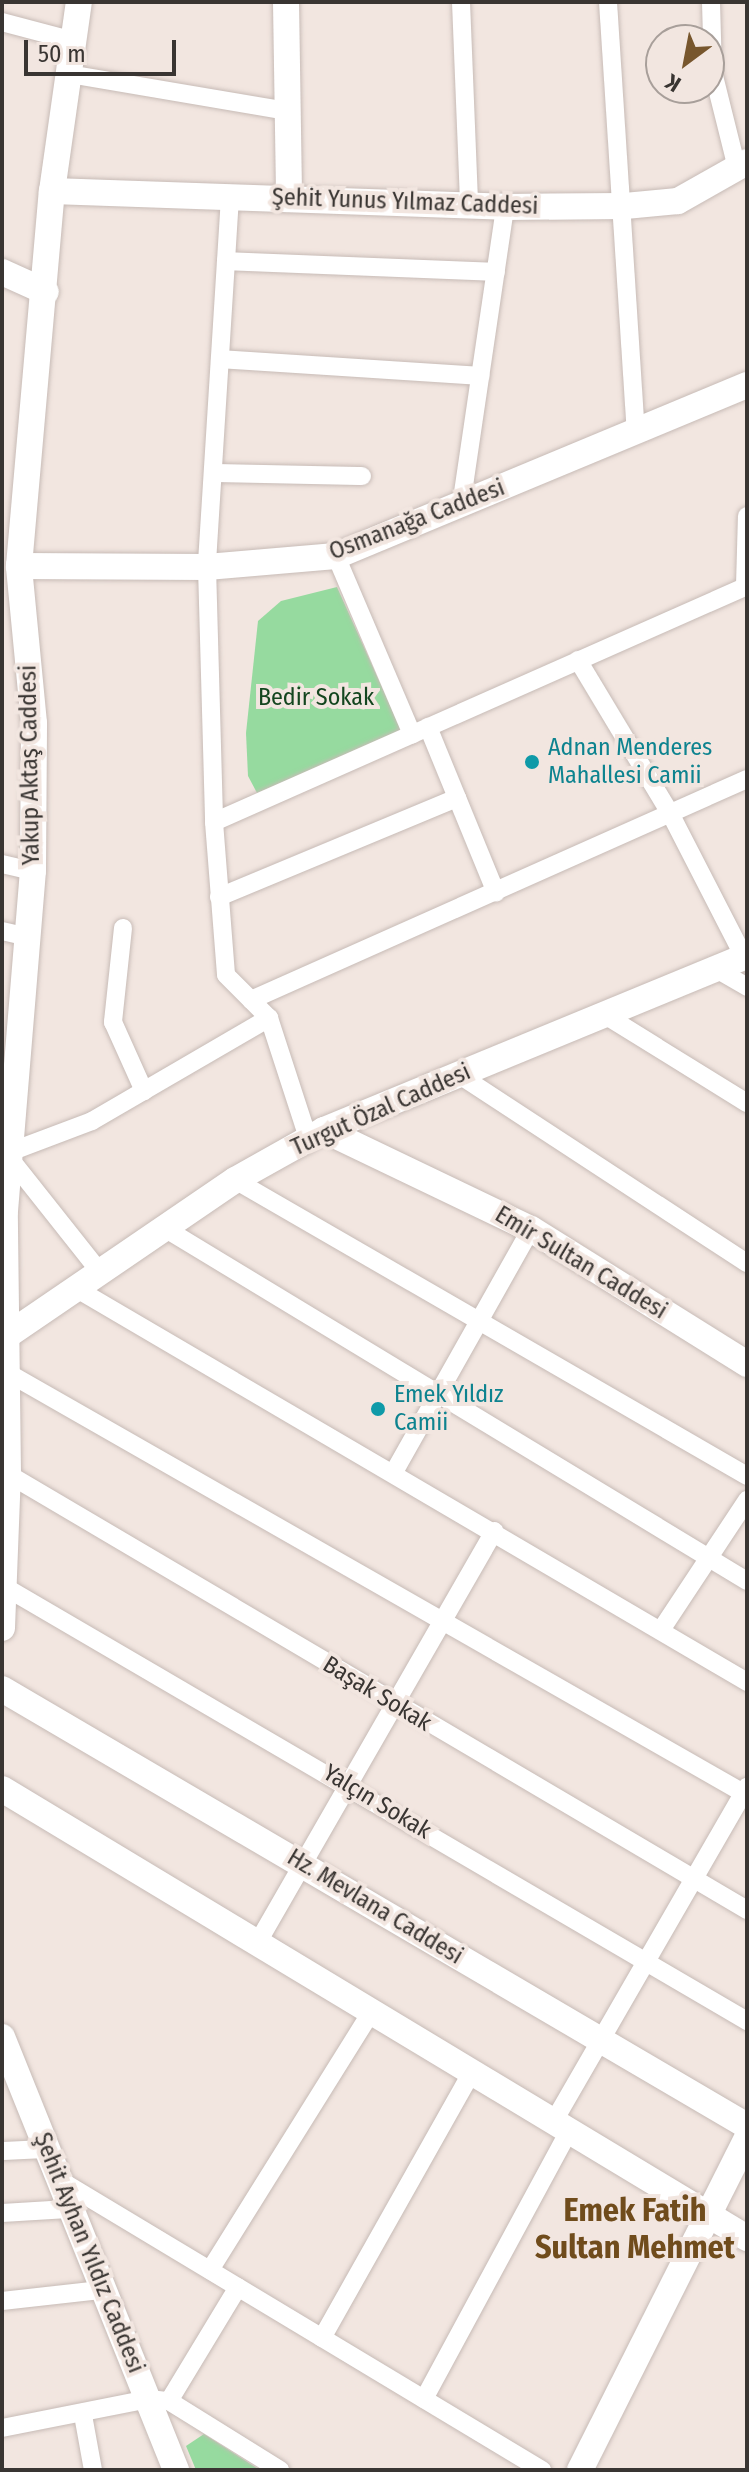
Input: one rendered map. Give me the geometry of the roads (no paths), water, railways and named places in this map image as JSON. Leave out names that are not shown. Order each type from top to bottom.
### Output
[{"type":"street","name":"Yakup Aktaş Caddesi","points":[[2,1339],[5,1156],[11,1057],[29,937],[33,871],[34,723],[11,566],[46,292],[52,191],[79,2]]},
{"type":"street","points":[[286,2],[289,199]]},
{"type":"street","points":[[455,2],[461,2],[469,205]]},
{"type":"street","points":[[608,2],[625,206],[636,432]]},
{"type":"street","points":[[711,2],[713,72],[742,165]]},
{"type":"street","points":[[2,22],[74,41]]},
{"type":"street","points":[[69,74],[288,111]]},
{"type":"street","name":"Şehit Yunus Yılmaz Caddesi","points":[[52,191],[505,207],[625,206],[678,201],[742,165]]},
{"type":"street","points":[[230,197],[207,567],[214,822],[226,975],[269,1018],[316,1134]]},
{"type":"street","points":[[461,506],[505,207]]},
{"type":"street","points":[[226,261],[496,272]]},
{"type":"street","points":[[2,272],[46,292]]},
{"type":"street","points":[[220,359],[480,376]]},
{"type":"street","name":"Osmanağa Caddesi","points":[[11,566],[207,567],[336,556],[747,385]]},
{"type":"street","points":[[213,473],[362,476]]},
{"type":"street","points":[[214,822],[746,586],[747,516]]},
{"type":"street","points":[[336,556],[420,731],[457,798],[496,893]]},
{"type":"street","points":[[578,660],[670,813],[746,956]]},
{"type":"street","points":[[251,1000],[747,779]]},
{"type":"street","points":[[219,897],[457,798]]},
{"type":"street","points":[[2,864],[33,871]]},
{"type":"street","points":[[123,928],[113,1022],[144,1091]]},
{"type":"street","points":[[2,931],[29,937]]},
{"type":"street","name":"Turgut Özal Caddesi","points":[[2,1339],[235,1180],[316,1134],[746,956]]},
{"type":"street","points":[[718,970],[747,987]]},
{"type":"street","points":[[605,1015],[747,1103]]},
{"type":"street","points":[[100,1272],[5,1156],[92,1121],[269,1018]]},
{"type":"street","points":[[461,1076],[747,1263]]},
{"type":"street","name":"Emir Sultan Caddesi","points":[[316,1134],[531,1229],[747,1364]]},
{"type":"street","points":[[235,1180],[747,1476]]},
{"type":"street","points":[[166,1229],[747,1581]]},
{"type":"street","points":[[394,1472],[531,1229]]},
{"type":"street","points":[[77,1289],[394,1472],[747,1682]]},
{"type":"street","points":[[2,1339],[8,1474],[2,1628]]},
{"type":"street","points":[[3,1370],[746,1792],[599,2041],[561,2126],[424,2399]]},
{"type":"street","name":"Başak Sokak","points":[[8,1474],[747,1910]]},
{"type":"street","points":[[661,1630],[747,1500]]},
{"type":"street","points":[[258,1942],[494,1531]]},
{"type":"street","name":"Yalçın Sokak","points":[[5,1587],[349,1785],[747,2021]]},
{"type":"street","name":"Hz. Mevlana Caddesi","points":[[2,1689],[747,2126]]},
{"type":"street","points":[[2,1789],[747,2238]]},
{"type":"street","points":[[210,2270],[372,2011]]},
{"type":"street","name":"Şehit Ayhan Yıldız Caddesi","points":[[2,2037],[10,2074],[46,2149],[100,2290],[159,2400],[176,2470]]},
{"type":"street","points":[[322,2338],[472,2072]]},
{"type":"street","points":[[580,2470],[706,2214],[747,2138]]},
{"type":"street","points":[[2,2151],[46,2149]]},
{"type":"street","points":[[56,2178],[542,2470]]},
{"type":"street","points":[[2,2213],[68,2209]]},
{"type":"street","points":[[159,2400],[238,2287]]},
{"type":"street","points":[[2,2301],[100,2290]]},
{"type":"street","points":[[2,2428],[159,2400],[280,2470]]},
{"type":"street","points":[[83,2415],[93,2470]]},
{"type":"place","name":"Adnan Menderes Mahallesi Camii","points":[[532,762]]},
{"type":"place","name":"Emek Yıldız Camii","points":[[378,1409]]},
{"type":"district","name":"Emek Fatih Sultan Mehmet","points":[[635,2230]]},
{"type":"park label","name":"Bedir Sokak","points":[[316,698]]}]
